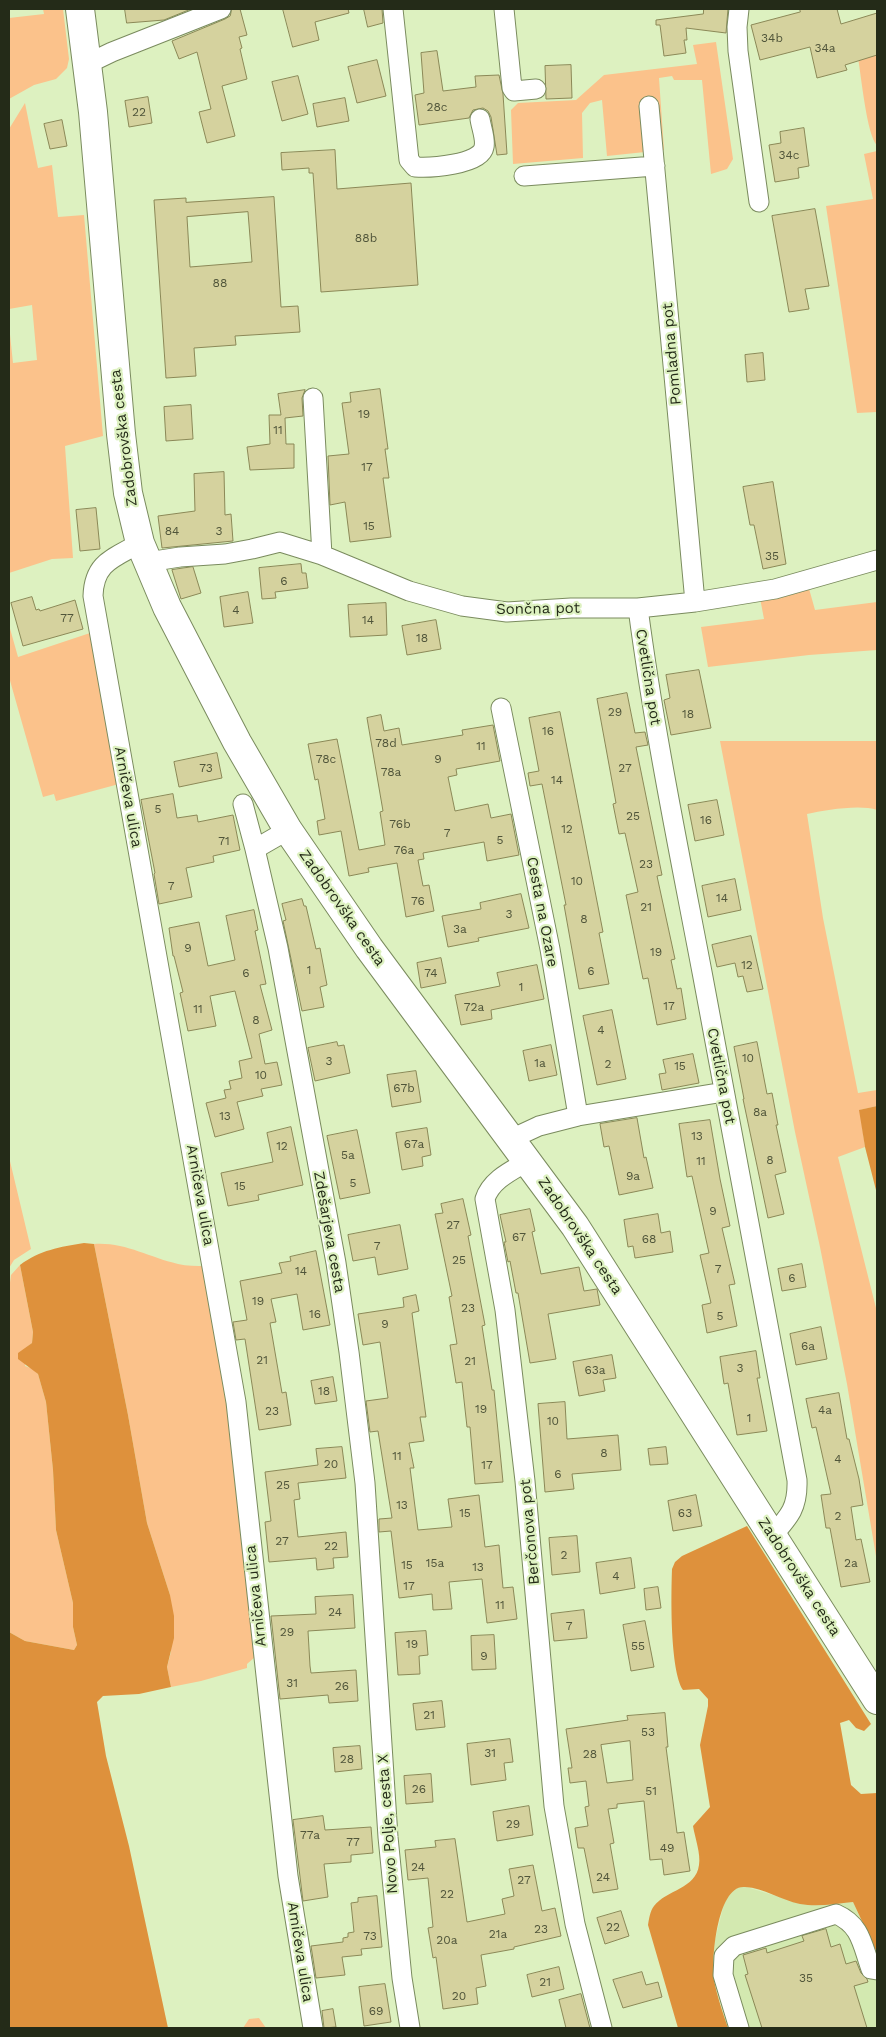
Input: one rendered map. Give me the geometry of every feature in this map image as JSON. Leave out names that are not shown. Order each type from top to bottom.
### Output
[{"type":"main road","name":"Zadobrovška cesta","points":[[80,9],[87,64],[128,493],[144,552],[168,607],[218,707],[288,830],[373,955],[575,1226],[877,1700]]},
{"type":"street","points":[[87,64],[112,52],[221,9]]},
{"type":"street","points":[[393,9],[409,160],[415,167],[429,168],[472,159],[480,155],[484,147],[480,119]]},
{"type":"street","points":[[504,9],[512,88],[514,90],[536,89]]},
{"type":"street","points":[[739,9],[737,27],[738,51],[759,202]]},
{"type":"street","name":"Pomladna pot","points":[[649,106],[694,602]]},
{"type":"street","points":[[524,176],[655,166]]},
{"type":"street","points":[[313,398],[322,555]]},
{"type":"street","name":"Sončna pot","points":[[144,552],[180,557],[225,554],[252,550],[280,542],[322,555],[409,590],[462,606],[507,612],[638,608],[694,602],[775,589],[877,560]]},
{"type":"street","name":"Arničeva ulica","points":[[144,552],[106,561],[97,574],[93,596],[236,1402],[288,1876]]},
{"type":"street","name":"Cvetlična pot","points":[[638,608],[650,698],[797,1480],[797,1494],[790,1515],[772,1536]]},
{"type":"street","name":"Cesta na Ozare","points":[[501,708],[550,949],[578,1116]]},
{"type":"street","name":"Zdešarjeva cesta","points":[[243,804],[278,948],[336,1263],[350,1352],[365,1483],[375,1619]]},
{"type":"street","points":[[255,849],[288,830]]},
{"type":"street","points":[[511,1139],[539,1126],[578,1116],[724,1092]]},
{"type":"street","name":"Berčonova pot","points":[[528,1161],[494,1183],[488,1190],[485,1199],[505,1310],[526,1481],[554,1806],[575,1924],[602,2028]]},
{"type":"street","name":"Novo Polje, cesta X","points":[[375,1619],[388,1837],[402,1978],[410,2028]]},
{"type":"street","name":"Amičeva ulica","points":[[288,1876],[313,2028]]},
{"type":"street","points":[[739,2028],[723,1975],[724,1956],[734,1946],[836,1914],[849,1920],[874,1969]]},
{"type":"shaded area","points":[[43,9],[63,9],[69,59],[67,68],[56,79],[34,85],[9,99],[9,18],[44,14]]},
{"type":"shaded area","points":[[716,42],[733,159],[727,169],[711,174],[702,80],[674,80],[672,76],[659,78],[664,150],[607,156],[602,100],[590,103],[582,113],[583,158],[513,164],[511,110],[518,103],[576,100],[604,75],[697,64],[693,45]]},
{"type":"shaded area","points":[[877,53],[877,145],[873,140],[867,118],[858,58]]},
{"type":"shaded area","points":[[25,103],[38,168],[52,165],[58,217],[84,215],[103,436],[65,446],[73,558],[52,559],[9,573],[9,325],[13,363],[37,360],[32,305],[9,309],[9,129]]},
{"type":"shaded area","points":[[877,151],[877,412],[857,413],[826,206],[873,199],[864,154]]},
{"type":"shaded area","points":[[808,585],[815,610],[877,602],[877,650],[809,655],[708,667],[701,627],[764,619],[760,598]]},
{"type":"shaded area","points":[[9,625],[18,657],[93,632],[119,784],[56,801],[54,794],[43,797],[9,677]]},
{"type":"shaded area","points":[[720,741],[877,741],[877,810],[870,808],[833,809],[807,814],[823,918],[858,1093],[877,1090],[877,1106],[860,1110],[865,1147],[838,1157],[877,1312],[877,1562],[847,1384],[795,1132]]},
{"type":"shaded area","points":[[877,1106],[877,1194],[865,1147],[859,1110]]},
{"type":"shaded area","points":[[9,1157],[31,1249],[14,1260],[9,1268]]},
{"type":"shaded area","points":[[84,1243],[94,1244],[147,1523],[170,1595],[174,1616],[174,1638],[167,1667],[171,1687],[139,1694],[103,1696],[97,1702],[106,1756],[129,1846],[168,2028],[9,2028],[9,1632],[25,1641],[74,1650],[77,1645],[73,1627],[73,1603],[56,1530],[53,1470],[46,1402],[38,1374],[18,1359],[18,1353],[32,1343],[33,1332],[20,1265],[43,1253]]},
{"type":"shaded area","points":[[94,1244],[116,1245],[188,1266],[206,1266],[212,1279],[242,1525],[240,1531],[251,1604],[255,1657],[247,1664],[247,1668],[171,1687],[167,1667],[171,1652],[170,1595],[147,1523]]},
{"type":"shaded area","points":[[20,1265],[33,1332],[32,1343],[27,1347],[25,1366],[33,1369],[38,1374],[46,1402],[53,1470],[56,1530],[73,1603],[73,1627],[77,1645],[74,1650],[25,1641],[9,1632],[9,1290],[11,1275]]},
{"type":"shaded area","points":[[747,1526],[871,1724],[864,1731],[856,1728],[849,1720],[840,1723],[851,1785],[861,1794],[877,1793],[877,1953],[853,1902],[806,1905],[752,1888],[736,1889],[728,1898],[722,1910],[715,1941],[713,1970],[718,1998],[728,2028],[678,2028],[648,1925],[654,1906],[666,1896],[687,1884],[697,1873],[699,1856],[693,1826],[710,1807],[700,1745],[708,1699],[699,1689],[683,1690],[679,1680],[672,1632],[672,1569],[675,1562],[682,1556]]},
{"type":"shaded area","points":[[743,1886],[799,1903],[819,1905],[853,1902],[877,1953],[877,2028],[728,2028],[714,1981],[712,1952],[725,1900],[731,1891]]},
{"type":"shaded area","points":[[259,2018],[266,2028],[243,2028],[249,2019]]},
{"type":"building","points":[[125,9],[191,9],[164,20],[127,23]]},
{"type":"building","points":[[232,9],[240,9],[247,35],[239,37],[247,79],[222,86],[235,136],[207,143],[199,112],[211,109],[197,52],[179,59],[172,41],[225,19],[230,16]]},
{"type":"building","points":[[283,9],[348,9],[349,13],[315,22],[319,40],[293,47]]},
{"type":"building","points":[[364,9],[382,9],[383,23],[368,27]]},
{"type":"building","points":[[704,9],[728,9],[726,33],[686,28],[687,40],[684,40],[686,53],[664,56],[660,25],[656,25],[656,20],[703,14]]},
{"type":"building","points":[[800,9],[837,9],[841,24],[877,13],[877,55],[845,65],[847,70],[817,78],[810,47],[760,60],[751,25],[800,12]]},
{"type":"building","points":[[437,51],[443,91],[476,87],[475,76],[499,75],[503,94],[507,154],[497,155],[491,117],[488,111],[483,108],[473,110],[469,118],[419,125],[415,95],[424,93],[421,53]]},
{"type":"building","points":[[377,60],[386,96],[357,103],[348,67]]},
{"type":"building","points":[[571,65],[572,98],[546,99],[545,66]]},
{"type":"building","points":[[298,76],[308,114],[282,121],[272,82]]},
{"type":"building","points":[[148,97],[152,123],[129,127],[125,101]]},
{"type":"building","points":[[345,98],[349,121],[317,127],[313,104]]},
{"type":"building","points":[[62,120],[67,146],[50,149],[44,124]]},
{"type":"building","points":[[804,128],[809,166],[798,168],[799,178],[775,182],[769,145],[781,143],[780,132]]},
{"type":"building","points":[[335,150],[337,189],[411,183],[418,285],[321,292],[313,173],[309,173],[309,168],[282,170],[281,153]]},
{"type":"building","points":[[274,197],[281,307],[298,306],[300,332],[235,336],[236,345],[194,348],[196,376],[166,378],[154,200],[186,198],[186,202]],"holes":[[[248,212],[252,262],[190,267],[187,217]]]},
{"type":"building","points":[[815,209],[829,286],[805,289],[809,309],[789,312],[772,216]]},
{"type":"building","points":[[763,353],[765,380],[747,382],[745,355]]},
{"type":"building","points":[[380,389],[388,449],[385,449],[389,478],[383,478],[391,537],[350,542],[345,502],[330,505],[328,456],[349,454],[342,403],[351,402],[350,393]]},
{"type":"building","points":[[305,390],[302,398],[303,416],[285,418],[286,444],[294,444],[294,468],[250,470],[247,447],[270,444],[269,415],[281,415],[278,394]]},
{"type":"building","points":[[191,405],[193,439],[166,441],[164,407]]},
{"type":"building","points":[[224,472],[225,515],[231,514],[233,541],[162,548],[158,516],[195,511],[194,474]]},
{"type":"building","points":[[773,482],[786,564],[763,569],[754,525],[750,525],[743,487]]},
{"type":"building","points":[[96,508],[100,549],[80,551],[76,510]]},
{"type":"building","points":[[301,564],[302,573],[306,573],[308,588],[275,592],[276,598],[262,599],[259,568]]},
{"type":"building","points":[[193,567],[201,593],[181,599],[172,570]]},
{"type":"building","points":[[248,592],[253,623],[224,627],[220,597]]},
{"type":"building","points":[[32,597],[36,610],[39,609],[40,611],[75,600],[83,629],[23,646],[11,603]]},
{"type":"building","points":[[386,603],[387,635],[350,637],[348,605]]},
{"type":"building","points":[[436,620],[441,649],[407,655],[402,626]]},
{"type":"building","points":[[699,670],[711,728],[671,735],[664,700],[670,698],[666,675]]},
{"type":"building","points":[[627,693],[635,733],[645,732],[648,745],[636,747],[662,875],[657,876],[675,959],[671,960],[677,989],[681,988],[686,1019],[657,1025],[648,978],[643,979],[626,895],[638,892],[625,833],[619,834],[613,804],[616,803],[597,699]]},
{"type":"building","points":[[560,712],[603,932],[599,933],[609,984],[579,989],[564,905],[566,905],[542,784],[530,786],[528,773],[539,771],[529,718]]},
{"type":"building","points":[[381,715],[384,731],[399,728],[402,745],[463,735],[462,730],[493,725],[500,761],[456,769],[457,775],[448,777],[455,811],[488,804],[491,818],[511,814],[519,855],[487,861],[484,842],[423,853],[424,859],[418,860],[423,886],[429,885],[434,911],[406,917],[397,863],[368,868],[369,872],[349,876],[341,831],[319,835],[317,821],[325,819],[318,779],[315,780],[308,744],[337,739],[359,850],[385,845],[380,812],[383,811],[367,718]]},
{"type":"building","points":[[217,753],[222,778],[179,787],[174,762]]},
{"type":"building","points":[[173,794],[177,818],[197,815],[198,822],[233,815],[240,850],[213,856],[214,862],[186,868],[192,897],[159,904],[141,800]]},
{"type":"building","points":[[717,800],[724,835],[695,841],[688,805]]},
{"type":"building","points":[[735,879],[741,910],[708,917],[702,886]]},
{"type":"building","points":[[521,894],[529,928],[478,938],[479,941],[448,947],[442,916],[481,909],[480,903]]},
{"type":"building","points":[[302,899],[304,906],[306,906],[316,949],[320,948],[327,985],[320,987],[324,1007],[302,1011],[283,921],[286,920],[282,904]]},
{"type":"building","points":[[254,910],[258,930],[255,931],[266,984],[260,985],[272,1030],[259,1034],[265,1064],[277,1062],[282,1085],[261,1089],[263,1096],[237,1102],[244,1129],[215,1137],[206,1103],[226,1098],[224,1090],[231,1089],[229,1081],[242,1078],[239,1061],[252,1058],[235,991],[210,996],[216,1026],[188,1031],[180,993],[183,992],[173,956],[169,928],[199,922],[208,966],[235,960],[226,916]]},
{"type":"building","points":[[751,936],[763,989],[747,992],[743,976],[738,977],[735,963],[717,967],[712,945]]},
{"type":"building","points":[[441,958],[446,983],[421,988],[417,963]]},
{"type":"building","points":[[537,965],[544,999],[491,1010],[492,1019],[461,1025],[455,995],[500,986],[497,973]]},
{"type":"building","points":[[612,1010],[626,1079],[597,1085],[583,1016]]},
{"type":"building","points":[[337,1042],[338,1046],[344,1045],[350,1073],[315,1081],[308,1048]]},
{"type":"building","points":[[757,1042],[767,1094],[772,1093],[778,1125],[776,1125],[786,1172],[775,1175],[784,1214],[768,1218],[734,1047]]},
{"type":"building","points":[[551,1045],[557,1075],[529,1081],[523,1051]]},
{"type":"building","points":[[693,1054],[699,1083],[662,1090],[659,1074],[666,1073],[663,1060]]},
{"type":"building","points":[[416,1071],[421,1102],[392,1107],[387,1075]]},
{"type":"building","points":[[637,1118],[644,1158],[646,1157],[653,1188],[619,1195],[609,1146],[604,1147],[600,1124]]},
{"type":"building","points":[[710,1120],[730,1226],[722,1228],[735,1284],[729,1285],[737,1326],[707,1333],[702,1305],[711,1303],[700,1255],[709,1253],[692,1176],[687,1177],[679,1124]]},
{"type":"building","points":[[291,1127],[303,1185],[258,1195],[259,1200],[228,1206],[221,1173],[273,1162],[267,1133]]},
{"type":"building","points":[[427,1128],[431,1155],[422,1157],[423,1166],[402,1170],[396,1133]]},
{"type":"building","points":[[357,1130],[370,1193],[340,1199],[327,1136]]},
{"type":"building","points":[[463,1199],[471,1235],[468,1236],[485,1325],[482,1326],[492,1390],[494,1390],[503,1482],[475,1484],[470,1427],[467,1427],[462,1382],[456,1383],[450,1345],[457,1344],[449,1297],[452,1296],[435,1214],[443,1213],[441,1204]]},
{"type":"building","points":[[530,1209],[535,1231],[532,1232],[541,1274],[579,1267],[584,1291],[597,1289],[600,1305],[548,1314],[556,1359],[530,1363],[518,1293],[516,1293],[510,1261],[508,1262],[500,1215]]},
{"type":"building","points":[[658,1214],[661,1233],[670,1231],[673,1252],[635,1258],[633,1246],[628,1247],[624,1220]]},
{"type":"building","points":[[400,1225],[408,1269],[378,1275],[375,1257],[353,1261],[348,1235]]},
{"type":"building","points":[[316,1251],[330,1325],[303,1330],[297,1294],[271,1299],[276,1322],[270,1323],[282,1393],[286,1392],[291,1425],[259,1430],[245,1339],[236,1340],[233,1322],[247,1320],[240,1281],[282,1273],[279,1263],[291,1261],[290,1257]]},
{"type":"building","points":[[802,1264],[806,1287],[782,1291],[778,1269]]},
{"type":"building","points":[[416,1295],[419,1311],[412,1313],[426,1417],[420,1417],[424,1441],[409,1443],[414,1468],[410,1468],[418,1530],[452,1527],[448,1499],[479,1495],[485,1547],[499,1545],[503,1588],[513,1587],[517,1619],[487,1623],[482,1579],[449,1582],[452,1609],[433,1610],[432,1594],[399,1598],[391,1531],[379,1532],[379,1519],[392,1518],[378,1431],[370,1432],[366,1401],[388,1398],[380,1342],[363,1345],[358,1314],[404,1307],[403,1298]]},
{"type":"building","points":[[821,1327],[827,1359],[796,1365],[790,1334]]},
{"type":"building","points":[[756,1351],[760,1378],[757,1378],[767,1431],[737,1435],[728,1383],[724,1384],[720,1357]]},
{"type":"building","points":[[612,1355],[616,1378],[603,1380],[605,1391],[579,1396],[573,1362]]},
{"type":"building","points":[[333,1377],[337,1401],[315,1404],[311,1381]]},
{"type":"building","points":[[839,1393],[847,1439],[849,1439],[859,1479],[863,1505],[851,1507],[856,1540],[861,1539],[870,1582],[841,1587],[830,1528],[826,1528],[821,1495],[831,1494],[816,1427],[812,1428],[806,1399]]},
{"type":"building","points":[[565,1402],[567,1439],[618,1435],[621,1470],[572,1474],[574,1489],[545,1492],[538,1404]]},
{"type":"building","points":[[342,1447],[346,1478],[298,1483],[300,1499],[294,1500],[298,1537],[346,1532],[348,1557],[333,1558],[334,1568],[317,1570],[316,1558],[269,1562],[265,1522],[271,1521],[265,1472],[318,1465],[316,1449]]},
{"type":"building","points":[[666,1447],[668,1464],[650,1465],[648,1449]]},
{"type":"building","points":[[696,1495],[702,1526],[673,1531],[668,1501]]},
{"type":"building","points":[[577,1536],[580,1572],[552,1575],[549,1538]]},
{"type":"building","points":[[631,1558],[635,1588],[600,1594],[596,1563]]},
{"type":"building","points":[[658,1587],[661,1608],[646,1610],[644,1589]]},
{"type":"building","points":[[353,1595],[355,1628],[308,1631],[311,1673],[356,1670],[358,1701],[329,1703],[328,1695],[280,1699],[271,1616],[316,1614],[315,1597]]},
{"type":"building","points":[[584,1610],[587,1638],[554,1641],[551,1614]]},
{"type":"building","points":[[645,1621],[654,1667],[631,1671],[623,1625]]},
{"type":"building","points":[[426,1631],[428,1655],[419,1656],[420,1674],[398,1675],[395,1633]]},
{"type":"building","points":[[494,1635],[496,1669],[472,1670],[471,1636]]},
{"type":"building","points":[[442,1701],[445,1727],[416,1730],[413,1704]]},
{"type":"building","points":[[665,1713],[668,1747],[666,1747],[677,1833],[684,1832],[690,1871],[664,1875],[662,1859],[650,1860],[644,1801],[617,1804],[617,1808],[608,1809],[614,1843],[610,1844],[618,1889],[593,1893],[584,1848],[578,1848],[575,1828],[588,1826],[585,1807],[589,1806],[586,1781],[570,1783],[568,1768],[572,1768],[566,1729],[628,1720],[627,1716]],"holes":[[[630,1741],[633,1780],[607,1783],[601,1745]]]},
{"type":"building","points":[[510,1739],[513,1762],[504,1763],[506,1780],[471,1785],[467,1744]]},
{"type":"building","points":[[360,1746],[362,1769],[335,1772],[333,1748]]},
{"type":"building","points":[[431,1774],[433,1802],[406,1804],[404,1776]]},
{"type":"building","points":[[529,1806],[533,1835],[497,1841],[493,1812]]},
{"type":"building","points":[[323,1816],[325,1830],[371,1827],[373,1853],[351,1855],[351,1862],[324,1864],[328,1897],[303,1901],[293,1820]]},
{"type":"building","points":[[455,1839],[467,1922],[505,1914],[502,1899],[514,1896],[509,1869],[533,1865],[542,1911],[555,1908],[561,1936],[514,1947],[514,1949],[481,1955],[486,1986],[476,1988],[478,2004],[443,2009],[436,1957],[433,1958],[428,1928],[433,1927],[428,1878],[408,1880],[405,1850],[436,1847],[435,1841]]},
{"type":"building","points":[[377,1896],[382,1947],[361,1949],[362,1955],[342,1957],[345,1975],[316,1978],[311,1946],[343,1942],[343,1938],[348,1937],[348,1933],[354,1932],[351,1903],[358,1902],[358,1898]]},
{"type":"building","points":[[621,1911],[629,1936],[605,1944],[597,1918]]},
{"type":"building","points":[[826,1929],[831,1947],[840,1944],[846,1964],[856,1961],[861,1973],[867,1979],[868,1982],[854,1986],[867,2028],[762,2028],[745,1975],[748,1974],[743,1955],[766,1948],[767,1953],[804,1941],[802,1936]]},
{"type":"building","points":[[559,1967],[564,1989],[532,1997],[527,1975]]},
{"type":"building","points":[[642,1972],[646,1985],[658,1982],[662,1997],[623,2008],[613,1980]]},
{"type":"building","points":[[385,1984],[391,2022],[364,2026],[359,1987]]},
{"type":"building","points":[[581,1994],[590,2028],[566,2028],[559,2000]]},
{"type":"building","points":[[333,2009],[336,2027],[324,2028],[322,2011]]}]
